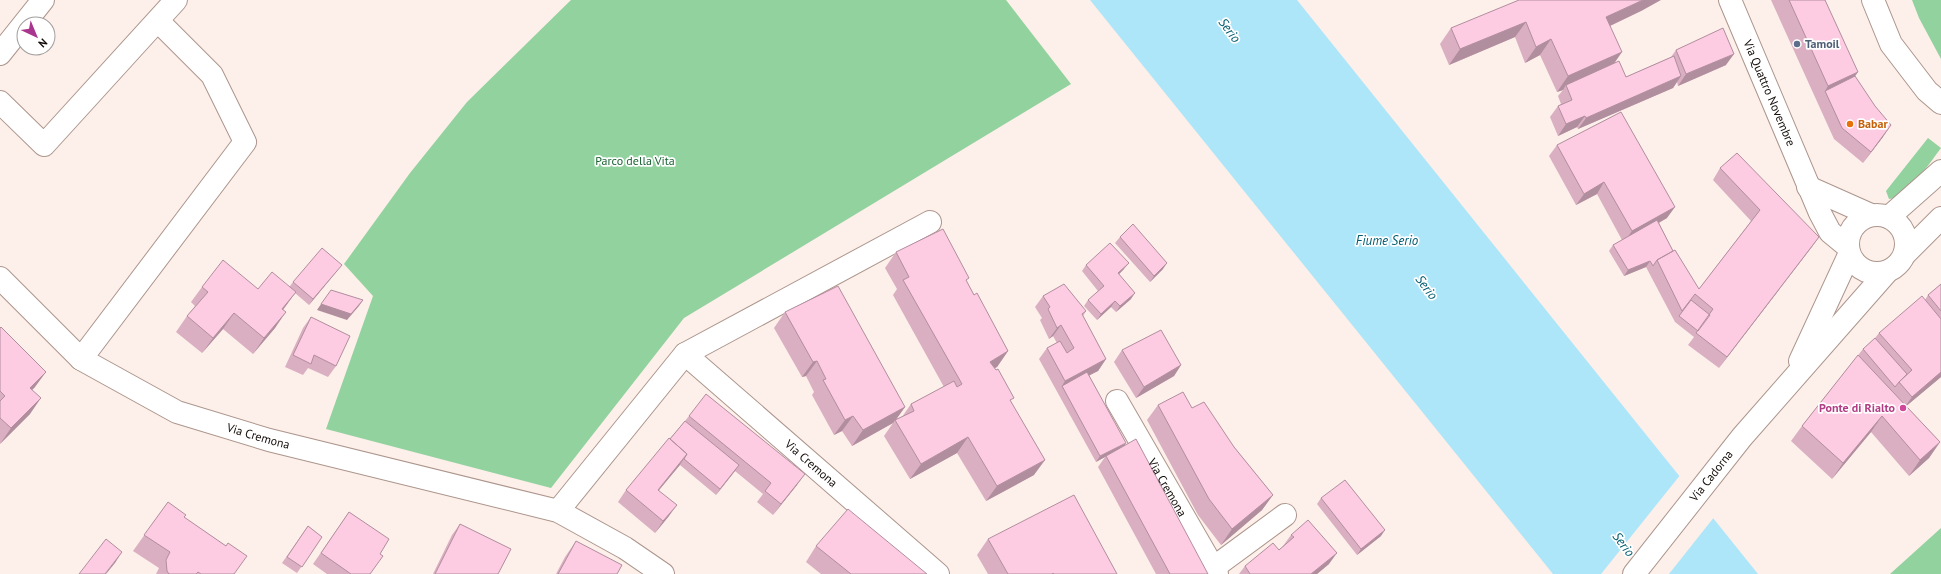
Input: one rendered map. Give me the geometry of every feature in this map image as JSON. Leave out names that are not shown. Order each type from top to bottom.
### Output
[{"type":"street","points":[[0,54],[43,0]]},
{"type":"street","points":[[0,102],[44,145],[176,0]]},
{"type":"street","name":"Via Quattro Novembre","points":[[1730,0],[1808,187],[1830,232],[1848,250]]},
{"type":"street","points":[[1873,0],[1891,44],[1927,91],[1941,103]]},
{"type":"street","points":[[82,359],[246,142],[212,75],[158,21]]},
{"type":"street","points":[[1941,171],[1880,216],[1856,223],[1848,238],[1848,250],[1860,268],[1868,273],[1886,273],[1901,262],[1905,254],[1941,218]]},
{"type":"street","points":[[1808,187],[1880,216],[1902,228],[1905,236],[1905,254]]},
{"type":"street","points":[[558,512],[685,354],[930,222]]},
{"type":"street","name":"Via Cadorna","points":[[1792,380],[1848,250]]},
{"type":"street","name":"Via Cadorna","points":[[1634,574],[1742,437],[1886,273]]},
{"type":"street","name":"Via Cremona","points":[[0,278],[82,359],[177,412],[269,440],[558,512],[625,548],[658,572]]},
{"type":"street","name":"Via Cremona","points":[[685,354],[938,574]]},
{"type":"street","name":"Via Cremona","points":[[1117,402],[1215,571]]},
{"type":"street","points":[[1215,571],[1285,514]]},
{"type":"green space","name":"Parco della Vita","points":[[571,0],[1006,0],[1071,84],[684,318],[551,488],[326,429],[373,296],[344,264],[410,173],[467,102]]},
{"type":"green space","points":[[1912,0],[1941,0],[1941,59],[1919,18]]},
{"type":"green space","points":[[1928,138],[1941,148],[1918,179],[1910,187],[1896,197],[1889,199],[1886,191]]},
{"type":"green space","points":[[1941,528],[1941,574],[1890,574]]},
{"type":"water","name":"Fiume Serio","points":[[1090,0],[1297,0],[1758,574],[1553,574]]},
{"type":"pier","points":[[1681,474],[1715,516],[1669,574],[1601,574]]},
{"type":"building","points":[[1519,0],[1643,0],[1606,17],[1622,52],[1568,76],[1551,39],[1536,47],[1526,22],[1460,49],[1451,28]]},
{"type":"building","points":[[1789,0],[1825,0],[1858,72],[1828,86]]},
{"type":"building","points":[[1723,28],[1734,54],[1686,74],[1676,50]]},
{"type":"building","points":[[1674,56],[1681,76],[1586,118],[1585,116],[1566,124],[1558,106],[1572,100],[1566,85],[1619,61],[1626,77]]},
{"type":"building","points":[[1855,76],[1875,106],[1891,125],[1871,152],[1842,128],[1825,91]]},
{"type":"building","points":[[1621,112],[1675,207],[1632,231],[1604,182],[1584,194],[1557,145]]},
{"type":"building","points":[[1737,153],[1819,237],[1727,357],[1696,333],[1713,309],[1695,294],[1682,311],[1657,260],[1675,250],[1699,289],[1760,210],[1720,168]]},
{"type":"building","points":[[1657,220],[1673,251],[1657,260],[1653,266],[1650,261],[1628,270],[1613,245]]},
{"type":"building","points":[[1133,224],[1167,263],[1154,276],[1120,237]]},
{"type":"building","points":[[943,229],[969,278],[966,280],[974,295],[977,293],[1008,351],[990,362],[996,370],[998,369],[1014,398],[1010,400],[1045,460],[997,486],[968,437],[921,464],[895,420],[914,411],[911,404],[954,381],[957,387],[962,384],[903,280],[909,277],[896,252]]},
{"type":"building","points":[[1110,243],[1129,263],[1118,273],[1135,293],[1120,306],[1115,301],[1101,314],[1088,300],[1104,286],[1086,265]]},
{"type":"building","points":[[322,248],[342,265],[313,299],[293,282]]},
{"type":"building","points":[[223,260],[258,289],[272,272],[296,292],[282,309],[286,312],[264,338],[234,313],[213,338],[187,316],[208,292],[202,287]]},
{"type":"building","points":[[1064,284],[1086,311],[1082,314],[1106,359],[1065,381],[1047,348],[1060,341],[1067,353],[1074,348],[1061,325],[1057,328],[1048,309],[1050,307],[1043,296]]},
{"type":"building","points":[[1941,284],[1941,311],[1928,295]]},
{"type":"building","points":[[838,286],[905,407],[863,430],[853,416],[845,420],[823,380],[826,379],[817,361],[813,362],[785,312]]},
{"type":"building","points":[[331,290],[363,300],[351,314],[321,304]]},
{"type":"building","points":[[1922,296],[1941,319],[1941,372],[1912,397],[1899,382],[1912,370],[1879,333]]},
{"type":"building","points":[[1691,300],[1710,315],[1698,331],[1679,316]]},
{"type":"building","points":[[311,317],[350,336],[336,366],[314,355],[311,364],[293,355]]},
{"type":"building","points":[[1,327],[46,372],[30,388],[41,398],[11,428],[0,418],[0,401],[5,396],[0,391]]},
{"type":"building","points":[[1161,330],[1181,365],[1144,387],[1122,350]]},
{"type":"building","points":[[1875,338],[1907,374],[1895,387],[1863,349]]},
{"type":"building","points":[[1858,355],[1940,442],[1920,460],[1882,416],[1843,463],[1802,426]]},
{"type":"building","points":[[1087,372],[1126,443],[1100,456],[1062,386]]},
{"type":"building","points":[[1183,392],[1192,408],[1204,402],[1234,447],[1273,495],[1232,529],[1209,499],[1158,405]]},
{"type":"building","points":[[706,394],[805,474],[781,504],[765,491],[771,483],[689,416]]},
{"type":"building","points":[[685,421],[739,465],[720,489],[684,459],[687,454],[670,439]]},
{"type":"building","points":[[669,438],[687,454],[658,490],[677,505],[663,521],[626,490]]},
{"type":"building","points":[[1136,439],[1208,574],[1170,574],[1106,456]]},
{"type":"building","points":[[1345,480],[1385,530],[1361,549],[1321,498]]},
{"type":"building","points":[[1074,495],[1117,574],[1008,574],[988,539]]},
{"type":"building","points":[[168,502],[186,515],[184,517],[226,546],[228,543],[247,556],[234,574],[201,574],[198,572],[196,574],[169,574],[167,571],[166,560],[170,552],[144,535]]},
{"type":"building","points":[[848,509],[927,574],[851,574],[816,546]]},
{"type":"building","points":[[349,512],[389,539],[380,554],[383,556],[370,574],[351,574],[321,553]]},
{"type":"building","points":[[1308,520],[1337,553],[1311,574],[1250,574],[1245,566],[1273,543],[1279,550],[1294,537],[1291,535]]},
{"type":"building","points":[[460,524],[511,549],[498,574],[435,574]]},
{"type":"building","points":[[308,526],[322,537],[302,567],[287,557]]},
{"type":"building","points":[[106,539],[122,552],[105,574],[79,574]]},
{"type":"building","points":[[576,541],[622,565],[617,574],[558,574]]},
{"type":"place","name":"Tamoil","points":[[1797,44]]},
{"type":"place","name":"Babar","points":[[1850,124]]},
{"type":"place","name":"Ponte di Rialto","points":[[1903,408]]},
{"type":"water label","name":"Serio","points":[[1230,30]]},
{"type":"water label","name":"Serio","points":[[1427,287]]},
{"type":"water label","name":"Serio","points":[[1624,544]]}]
